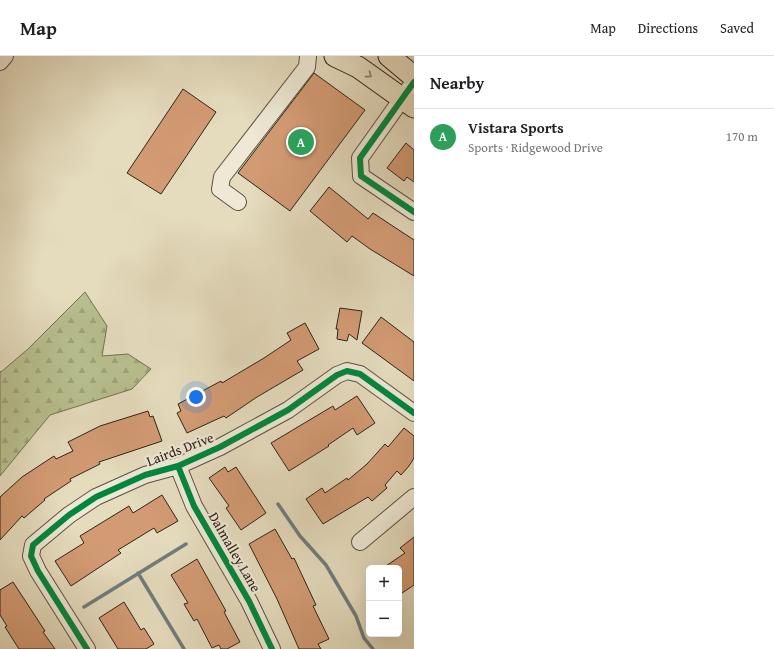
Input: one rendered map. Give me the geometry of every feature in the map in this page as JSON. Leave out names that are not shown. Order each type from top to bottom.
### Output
[{"type":"main road","points":[[336,56],[410,96]]},
{"type":"main road","points":[[389,56],[414,77]]},
{"type":"street","points":[[0,62],[5,56]]},
{"type":"street","points":[[238,202],[220,189],[222,177],[307,67],[308,56]]},
{"type":"street","points":[[410,96],[360,158],[361,176],[414,212]]},
{"type":"street","name":"Lairds Drive","points":[[87,649],[38,571],[31,556],[33,545],[68,515],[96,497],[145,475],[178,466],[220,447],[281,414],[337,375],[347,371],[360,374],[414,413]]},
{"type":"street","name":"Dalmalley Lane","points":[[178,466],[194,506],[249,601],[272,649]]},
{"type":"street","points":[[360,542],[414,497]]},
{"type":"green space","points":[[85,292],[107,326],[102,356],[128,354],[151,369],[132,389],[50,415],[0,476],[0,371],[1,372],[28,349]]},
{"type":"building","points":[[314,73],[365,110],[290,211],[238,173]]},
{"type":"building","points":[[183,89],[216,112],[161,194],[127,173]]},
{"type":"building","points":[[406,143],[414,150],[414,182],[407,177],[404,181],[387,168]]},
{"type":"building","points":[[329,187],[368,219],[373,213],[414,240],[414,276],[352,236],[347,242],[310,211]]},
{"type":"building","points":[[340,308],[362,311],[357,340],[349,334],[347,341],[337,339],[338,329],[336,329]]},
{"type":"building","points":[[381,317],[414,342],[414,381],[362,343]]},
{"type":"building","points":[[305,323],[319,349],[297,361],[303,370],[257,397],[226,418],[224,416],[187,433],[177,413],[181,411],[178,404],[221,381],[222,383],[264,358],[291,340],[287,333]]},
{"type":"building","points":[[357,396],[375,423],[357,435],[353,428],[328,445],[329,446],[289,471],[271,443],[333,406],[335,410]]},
{"type":"building","points":[[148,411],[150,417],[153,416],[162,441],[99,462],[100,464],[70,479],[71,481],[44,499],[45,500],[24,518],[22,516],[0,540],[0,497],[22,477],[54,456],[56,459],[73,451],[68,442],[100,426]]},
{"type":"building","points":[[404,428],[414,436],[414,458],[409,466],[401,475],[397,471],[385,485],[387,488],[372,501],[368,497],[323,524],[306,499],[322,488],[325,493],[347,478],[348,480],[367,464],[385,444],[388,447]]},
{"type":"building","points":[[225,467],[228,472],[236,467],[266,513],[241,530],[226,508],[229,506],[209,478]]},
{"type":"building","points":[[162,495],[178,521],[157,533],[154,528],[118,550],[121,553],[71,586],[55,561],[84,543],[80,536],[129,506],[133,513]]},
{"type":"building","points":[[275,529],[292,559],[294,558],[316,605],[313,606],[329,639],[318,644],[321,649],[299,649],[277,599],[249,544]]},
{"type":"building","points":[[414,537],[414,585],[402,593],[402,565],[387,565],[405,553],[400,548]]},
{"type":"building","points":[[197,559],[226,611],[224,612],[240,642],[227,649],[221,649],[219,645],[212,648],[197,619],[194,621],[184,604],[188,603],[171,575]]},
{"type":"building","points":[[13,582],[55,649],[19,649],[5,627],[7,626],[0,615],[0,590]]},
{"type":"building","points":[[124,602],[141,630],[144,628],[154,644],[146,649],[118,649],[99,618]]},
{"type":"waterway","points":[[278,504],[300,536],[326,565],[356,616],[364,638],[373,649]]},
{"type":"waterway","points":[[84,607],[186,544]]},
{"type":"waterway","points":[[138,573],[184,649]]},
{"type":"cycle path","points":[[414,82],[360,158],[361,176],[414,212]]},
{"type":"cycle path","points":[[87,649],[38,571],[31,556],[33,545],[69,515],[96,497],[145,475],[178,466],[220,447],[288,410],[337,375],[347,371],[360,374],[414,413]]},
{"type":"cycle path","points":[[178,466],[194,506],[249,601],[272,649]]},
{"type":"place","name":"Vistara Sports","points":[[301,142]]}]
